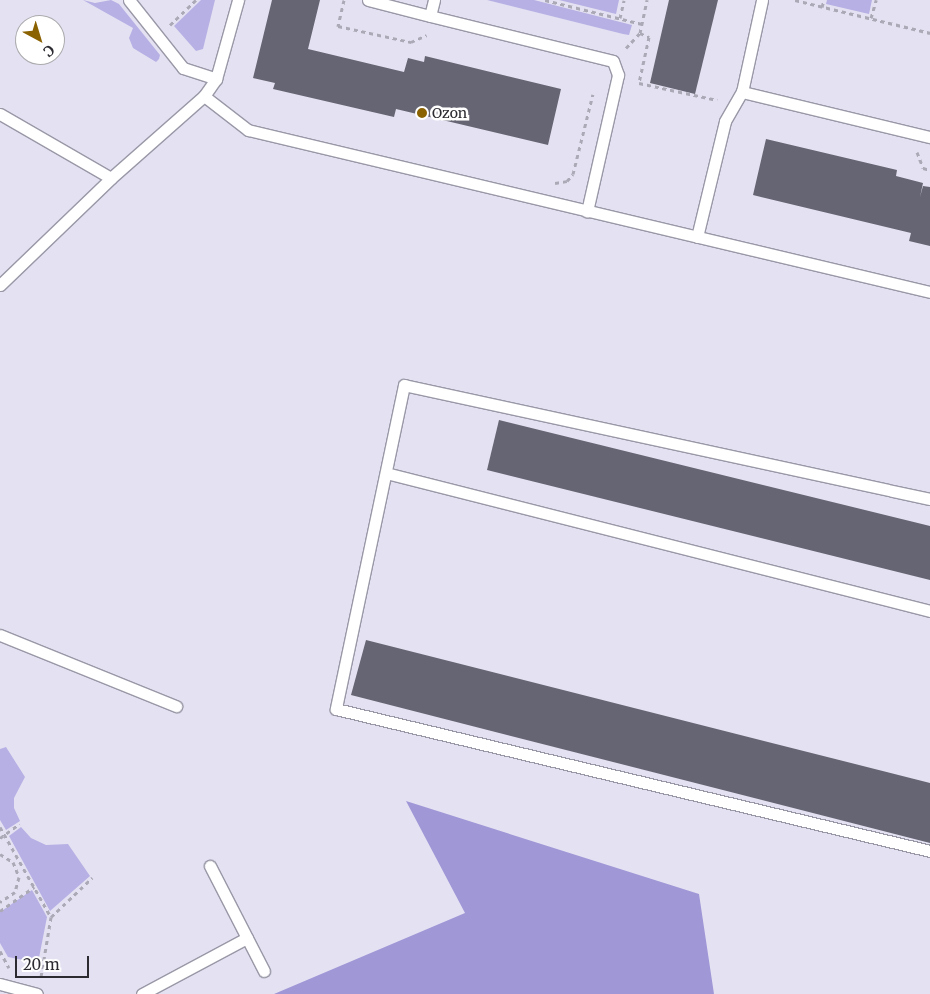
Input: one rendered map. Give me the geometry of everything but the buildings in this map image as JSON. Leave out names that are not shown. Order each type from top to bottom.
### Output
[{"type":"lane","points":[[129,0],[183,68],[216,79]]},
{"type":"lane","points":[[0,285],[111,178],[204,96],[216,79],[238,0]]},
{"type":"lane","points":[[368,0],[613,61],[618,75],[586,212]]},
{"type":"lane","points":[[430,16],[434,0]]},
{"type":"lane","points":[[698,237],[725,121],[742,92],[762,0]]},
{"type":"lane","points":[[742,92],[930,137]]},
{"type":"lane","points":[[204,96],[248,130],[586,212],[930,292]]},
{"type":"lane","points":[[0,114],[111,178]]},
{"type":"lane","points":[[930,499],[404,386],[336,709],[930,851]]},
{"type":"lane","points":[[386,473],[930,611]]},
{"type":"lane","points":[[0,635],[176,706]]},
{"type":"lane","points":[[210,866],[264,971]]},
{"type":"lane","points":[[142,994],[247,938]]},
{"type":"lane","points":[[0,984],[38,989]]},
{"type":"path","points":[[158,36],[196,0]]},
{"type":"path","points":[[344,0],[338,26],[411,42],[434,31]]},
{"type":"path","points":[[545,0],[642,24]]},
{"type":"path","points":[[620,18],[624,0]]},
{"type":"path","points":[[613,61],[640,32],[647,0]]},
{"type":"path","points":[[795,0],[930,33]]},
{"type":"path","points":[[822,7],[824,0]]},
{"type":"path","points":[[871,18],[876,0]]},
{"type":"path","points":[[553,184],[567,181],[573,174],[594,91]]},
{"type":"path","points":[[0,838],[19,824]]},
{"type":"path","points":[[0,827],[51,917]]},
{"type":"path","points":[[0,854],[15,865],[18,885],[7,899],[0,902]]},
{"type":"path","points":[[15,865],[20,862]]},
{"type":"path","points":[[38,989],[51,917],[92,878]]},
{"type":"path","points":[[0,911],[34,887]]},
{"type":"path","points":[[7,899],[10,904]]},
{"type":"shaded area","points":[[83,0],[95,3],[111,0],[119,4],[160,55],[159,59],[156,62],[133,48],[129,38],[133,28]]},
{"type":"shaded area","points":[[201,0],[215,0],[203,49],[196,51],[174,26]]},
{"type":"shaded area","points":[[487,0],[534,0],[632,25],[629,35],[623,34]]},
{"type":"shaded area","points":[[559,0],[619,0],[616,14]]},
{"type":"shaded area","points":[[827,0],[872,0],[869,14],[826,4]]},
{"type":"shaded area","points":[[6,747],[25,777],[14,798],[14,808],[20,821],[6,830],[0,820],[0,749]]},
{"type":"shaded area","points":[[406,801],[699,894],[714,994],[274,994],[465,913]]},
{"type":"shaded area","points":[[21,827],[31,838],[46,845],[68,844],[90,876],[50,911],[9,836]]},
{"type":"shaded area","points":[[32,890],[47,917],[38,963],[8,957],[0,943],[0,912]]},
{"type":"place","name":"Ozon","points":[[422,113]]}]
